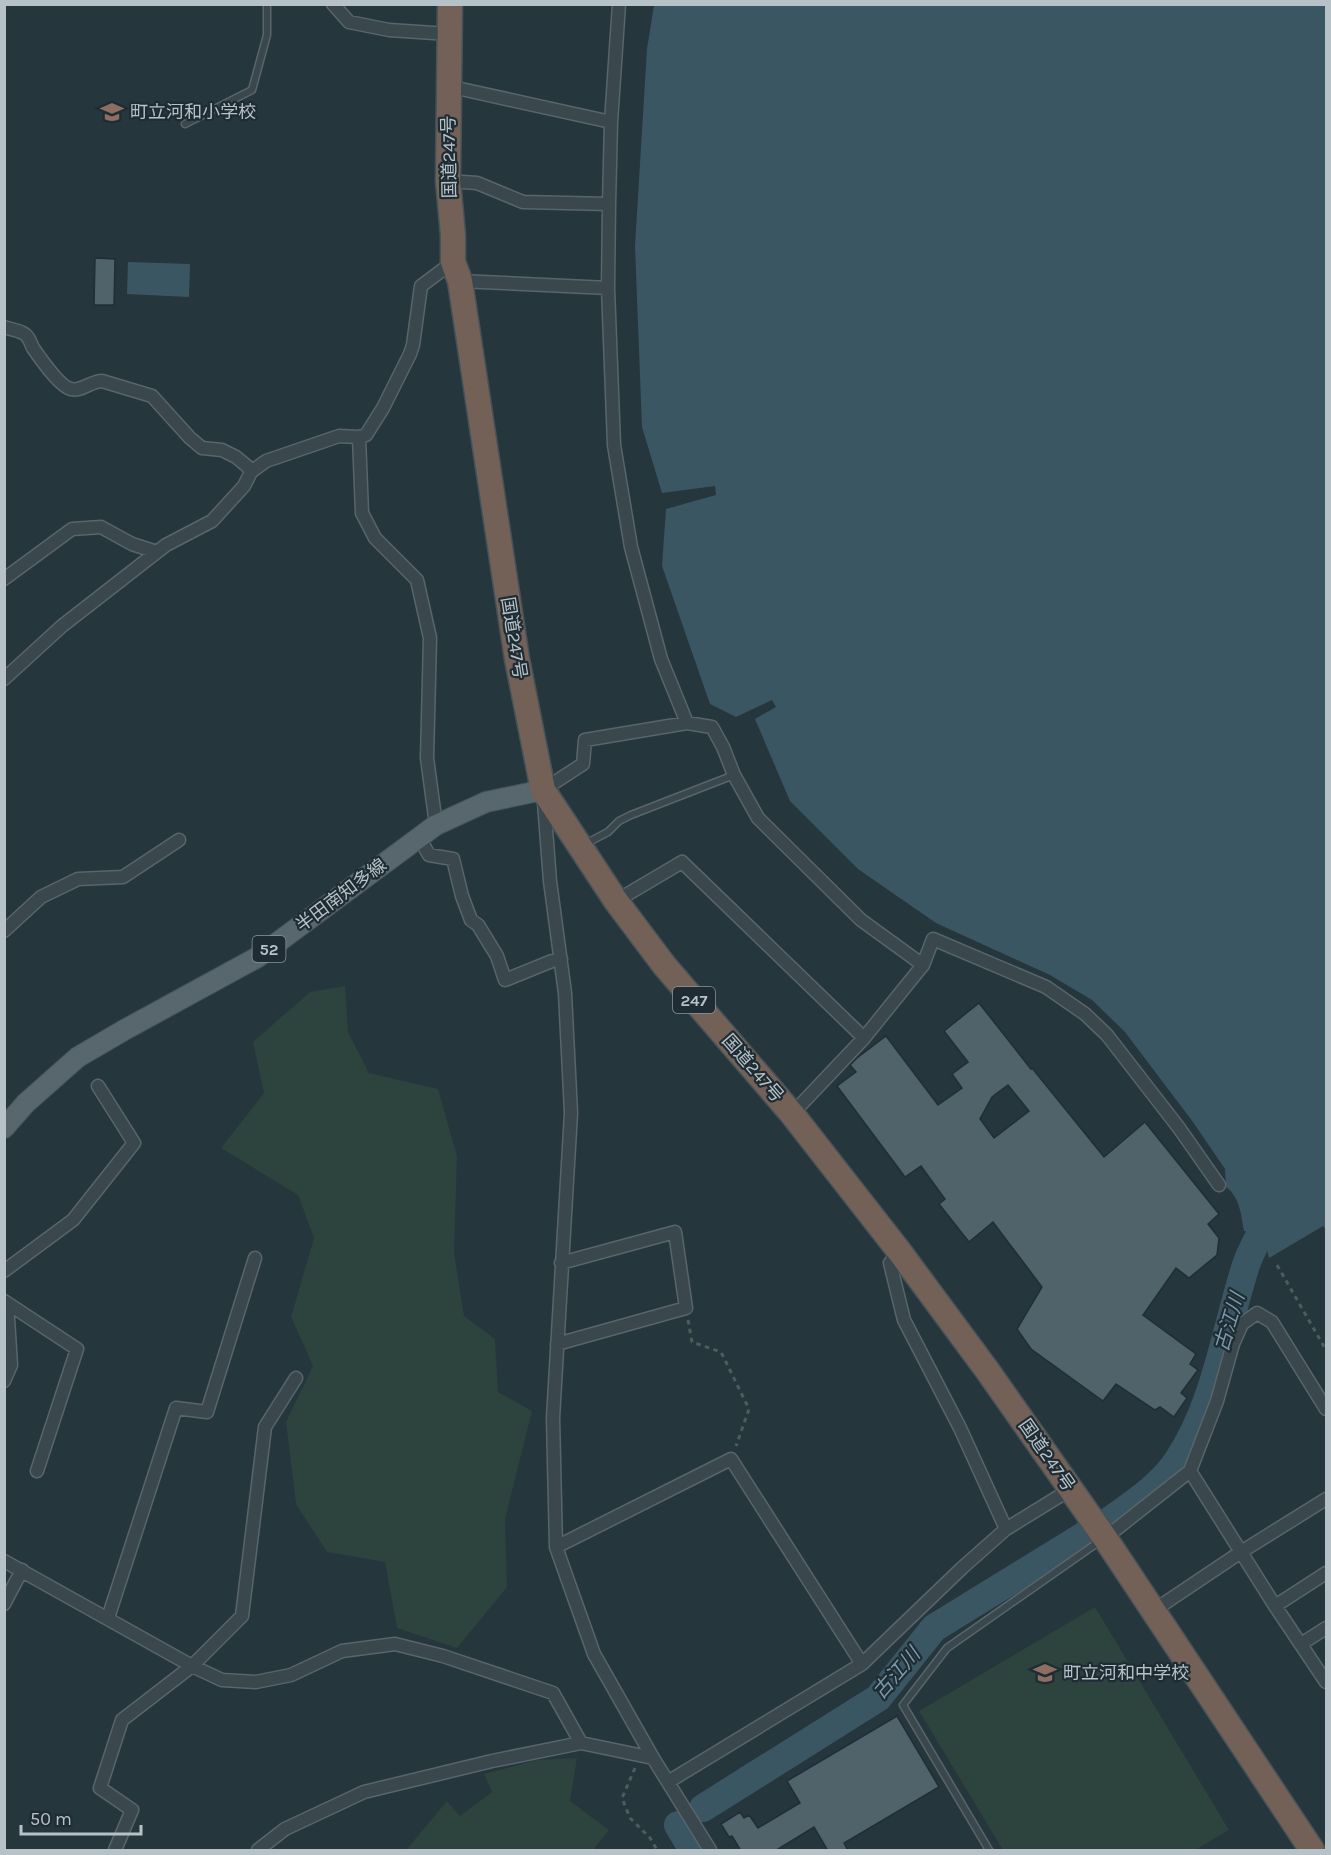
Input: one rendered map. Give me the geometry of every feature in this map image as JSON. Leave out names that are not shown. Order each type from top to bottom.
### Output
[{"type":"highway","name":"国道247号","points":[[450,4],[448,181],[456,272],[517,660],[543,790],[616,902],[664,965],[792,1114],[899,1251],[987,1370],[1105,1538],[1312,1851]]},
{"type":"main road","name":"半田南知多線","points":[[4,1128],[26,1103],[78,1057],[258,957],[436,825],[486,802],[543,790]]},
{"type":"street","points":[[333,4],[349,22],[389,30],[449,34]]},
{"type":"street","points":[[619,4],[611,122],[608,288],[614,445],[631,547],[661,660],[687,723]]},
{"type":"street","points":[[449,88],[461,88],[611,122]]},
{"type":"street","points":[[448,181],[477,183],[523,202],[609,204]]},
{"type":"street","points":[[4,679],[62,626],[166,545],[212,521],[244,486],[251,472],[266,461],[339,436],[366,435],[383,408],[410,354],[421,286],[456,272],[608,288]]},
{"type":"street","points":[[4,327],[23,333],[29,338],[57,379],[68,389],[74,390],[96,381],[102,381],[152,396],[202,448],[222,450],[248,466],[251,472]]},
{"type":"street","points":[[359,437],[362,513],[375,538],[417,580],[430,638],[427,758],[436,825]]},
{"type":"street","points":[[4,579],[72,529],[101,527],[132,544],[157,552]]},
{"type":"street","points":[[710,1851],[653,1758],[594,1654],[556,1547],[553,1418],[571,1113],[565,993],[550,881],[543,790],[583,764],[585,740],[687,723],[712,727],[734,775],[758,818],[861,920],[923,965]]},
{"type":"street","points":[[419,837],[429,855],[453,859],[462,896],[471,920],[478,925],[497,956],[505,980],[552,960],[561,959]]},
{"type":"street","points":[[4,932],[41,897],[78,879],[123,878],[179,840]]},
{"type":"street","points":[[616,902],[682,861],[864,1038]]},
{"type":"street","points":[[792,1114],[864,1038],[923,965],[933,939],[1046,987],[1085,1014],[1107,1035],[1179,1128],[1219,1185]]},
{"type":"street","points":[[4,1271],[72,1220],[134,1143],[98,1086]]},
{"type":"street","points":[[557,1344],[686,1308],[675,1232],[561,1263]]},
{"type":"street","points":[[899,1251],[890,1263],[904,1320],[960,1428],[1006,1529]]},
{"type":"street","points":[[108,1618],[176,1408],[207,1412],[255,1258]]},
{"type":"street","points":[[4,1381],[11,1365],[6,1302]]},
{"type":"street","points":[[6,1302],[77,1349],[37,1471]]},
{"type":"street","points":[[1105,1538],[1191,1471],[1217,1401],[1233,1344],[1242,1324],[1257,1313],[1272,1322],[1326,1409]]},
{"type":"street","points":[[115,1851],[132,1810],[100,1788],[122,1720],[192,1666],[242,1616],[265,1427],[296,1378]]},
{"type":"street","points":[[556,1547],[731,1459],[862,1664]]},
{"type":"street","points":[[1191,1471],[1275,1606],[1326,1682]]},
{"type":"street","points":[[668,1782],[862,1664],[1006,1529],[1071,1489]]},
{"type":"street","points":[[1153,1611],[1326,1499]]},
{"type":"street","points":[[4,1561],[192,1666],[222,1680],[256,1682],[291,1675],[342,1651],[395,1644],[443,1656],[553,1693],[581,1743]]},
{"type":"street","points":[[4,1604],[22,1570]]},
{"type":"street","points":[[1275,1606],[1326,1573]]},
{"type":"street","points":[[1301,1644],[1326,1628]]},
{"type":"street","points":[[258,1851],[285,1829],[364,1792],[492,1761],[581,1743],[653,1758]]},
{"type":"lane","points":[[185,124],[252,90],[267,35],[267,4]]},
{"type":"lane","points":[[579,847],[608,832],[619,821],[631,815],[734,775]]},
{"type":"lane","points":[[988,1851],[903,1705],[947,1647],[1105,1538]]},
{"type":"path","points":[[1277,1265],[1326,1350]]},
{"type":"path","points":[[686,1308],[692,1342],[721,1352],[749,1409],[731,1459]]},
{"type":"path","points":[[640,1756],[622,1798],[630,1818],[650,1838],[657,1851]]},
{"type":"green space","points":[[345,986],[348,1032],[369,1073],[438,1089],[457,1156],[454,1253],[464,1316],[495,1339],[498,1392],[532,1411],[505,1519],[507,1587],[457,1648],[397,1628],[385,1562],[327,1552],[296,1504],[286,1422],[313,1366],[291,1317],[314,1238],[298,1195],[221,1148],[264,1093],[253,1042],[310,992]]},
{"type":"green space","points":[[1095,1607],[1229,1830],[1195,1850],[1003,1850],[919,1711]]},
{"type":"green space","points":[[577,1758],[570,1801],[609,1830],[593,1850],[406,1850],[447,1801],[460,1816],[492,1792],[484,1774],[537,1760]]},
{"type":"water","points":[[654,5],[1326,5],[1326,1230],[1323,1226],[1269,1258],[1262,1232],[1244,1231],[1237,1201],[1226,1187],[1225,1169],[1193,1122],[1125,1032],[1092,1000],[1050,975],[936,923],[858,869],[790,801],[755,719],[776,707],[772,700],[736,717],[710,704],[662,566],[666,509],[716,495],[715,486],[662,493],[642,427],[635,246],[647,49]]},
{"type":"water","points":[[128,262],[190,264],[189,297],[127,294]]},
{"type":"building","points":[[95,258],[115,259],[114,305],[94,305]]},
{"type":"building","points":[[979,1003],[1104,1157],[1145,1122],[1219,1214],[1208,1224],[1219,1238],[1217,1255],[1189,1278],[1176,1268],[1143,1315],[1196,1354],[1190,1364],[1198,1370],[1181,1393],[1187,1398],[1174,1417],[1160,1407],[1155,1410],[1116,1384],[1103,1401],[1031,1349],[1017,1329],[1042,1287],[993,1222],[969,1242],[939,1204],[945,1199],[921,1166],[905,1177],[837,1086],[856,1072],[850,1065],[886,1036],[938,1105],[962,1088],[952,1074],[968,1062],[944,1031]],"holes":[[[1008,1085],[1029,1111],[994,1138],[980,1119],[992,1097]]]},
{"type":"building","points":[[897,1716],[939,1787],[844,1843],[848,1851],[828,1851],[814,1827],[775,1851],[741,1851],[732,1836],[729,1837],[721,1824],[740,1812],[744,1818],[749,1815],[758,1828],[800,1803],[787,1781]]},
{"type":"waterway","name":"古江川","points":[[1109,1521],[1164,1478],[1191,1438],[1211,1390],[1246,1265],[1262,1231]]},
{"type":"waterway","name":"古江川","points":[[703,1808],[878,1698],[934,1628],[1085,1535]]},
{"type":"waterway","name":"古江川","points":[[678,1825],[693,1850]]},
{"type":"place","name":"町立河和小学校","points":[[112,112]]},
{"type":"place","name":"町立河和中学校","points":[[1045,1673]]}]
